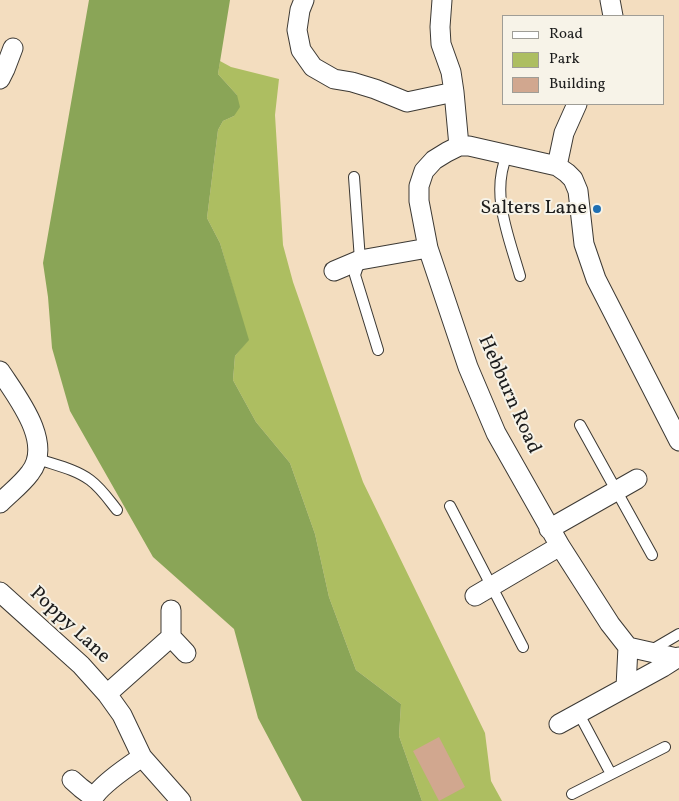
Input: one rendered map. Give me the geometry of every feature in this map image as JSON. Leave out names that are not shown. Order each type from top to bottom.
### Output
[{"type":"street","points":[[304,0],[300,10],[297,30],[301,50],[313,67],[334,79],[375,89],[407,102],[454,92]]},
{"type":"street","points":[[442,0],[441,44],[451,72],[459,146],[469,146],[557,166],[573,179],[578,191],[584,244],[596,279],[679,441]]},
{"type":"street","points":[[610,0],[613,15]]},
{"type":"street","points":[[0,79],[13,48]]},
{"type":"street","points":[[557,166],[564,133],[577,105]]},
{"type":"street","name":"Hebburn Road","points":[[459,146],[434,160],[424,171],[419,186],[419,202],[428,248],[468,367],[496,433],[549,530],[610,624],[628,647]]},
{"type":"street","points":[[334,271],[360,260],[428,248]]},
{"type":"street","points":[[0,372],[30,417],[37,438],[38,459],[31,472],[0,503]]},
{"type":"street","points":[[549,530],[637,479]]},
{"type":"street","points":[[475,596],[560,546]]},
{"type":"street","name":"Poppy Lane","points":[[4,603],[81,665],[107,694],[122,715],[142,756],[181,801]]},
{"type":"street","points":[[171,610],[171,637],[186,653]]},
{"type":"street","name":"Poppy Lane","points":[[107,694],[171,637]]},
{"type":"street","points":[[626,687],[628,647],[678,658]]},
{"type":"street","points":[[559,724],[678,658]]},
{"type":"street","points":[[72,780],[92,799],[103,787],[142,756]]},
{"type":"lane","points":[[507,155],[502,167],[500,194],[503,217],[520,276]]},
{"type":"lane","points":[[354,177],[360,260],[355,275],[378,350]]},
{"type":"lane","points":[[580,425],[652,554]]},
{"type":"lane","points":[[38,459],[78,473],[91,480],[117,510]]},
{"type":"lane","points":[[450,506],[523,647]]},
{"type":"lane","points":[[649,652],[679,634]]},
{"type":"lane","points":[[579,714],[611,774]]},
{"type":"lane","points":[[572,794],[665,747]]},
{"type":"green space","points":[[89,0],[230,0],[218,74],[237,95],[240,107],[234,116],[223,121],[218,130],[207,218],[220,243],[249,340],[235,356],[233,380],[256,422],[290,463],[315,534],[329,597],[356,670],[401,704],[399,736],[422,801],[302,801],[258,718],[234,629],[153,557],[70,411],[52,348],[43,263]]},
{"type":"green space","points":[[220,61],[231,67],[279,79],[275,115],[283,245],[293,282],[363,482],[485,733],[491,781],[502,801],[422,801],[399,736],[401,704],[356,670],[329,597],[315,534],[290,463],[256,422],[233,380],[235,356],[248,340],[220,243],[207,218],[218,130],[223,121],[234,116],[237,95],[218,74]]},
{"type":"building","points":[[439,737],[465,787],[439,801],[413,751]]},
{"type":"place","name":"Salters Lane","points":[[597,209]]}]
